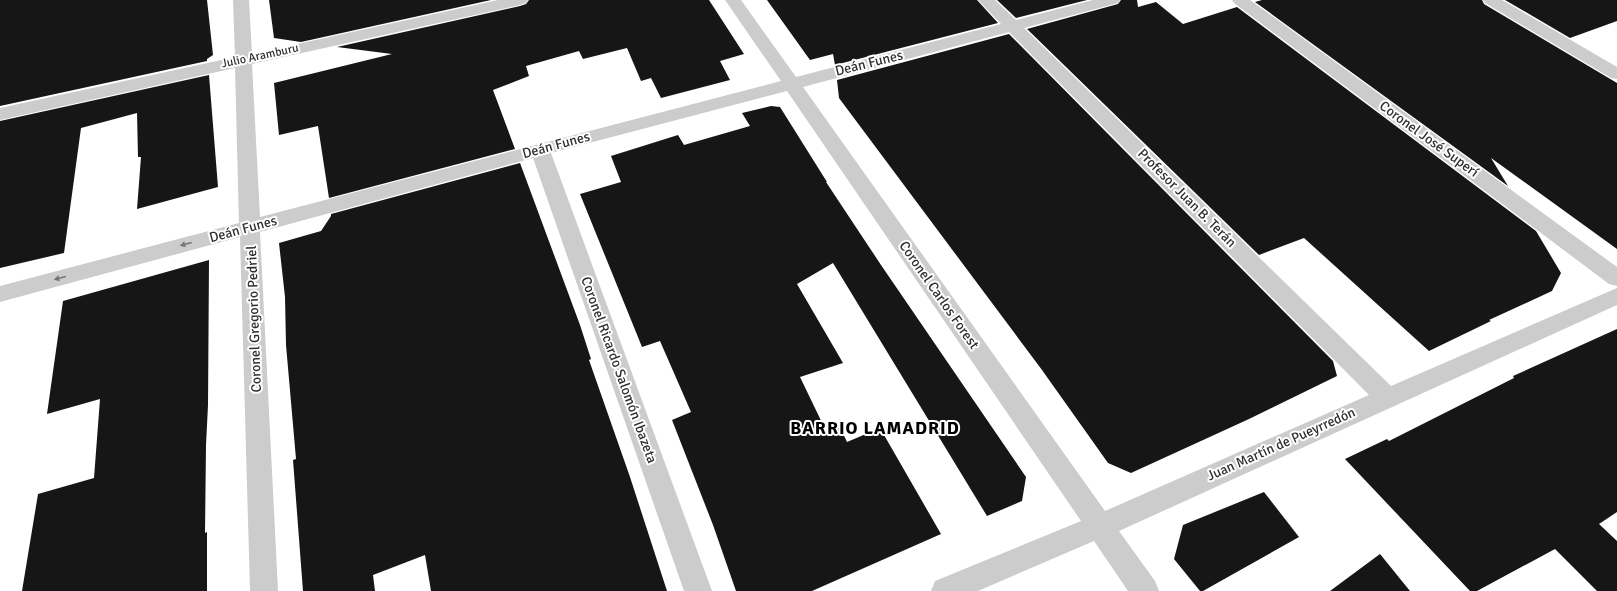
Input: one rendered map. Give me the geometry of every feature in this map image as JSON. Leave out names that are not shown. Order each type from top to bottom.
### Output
[{"type":"street","name":"Coronel Gregorio Pedriel","points":[[241,0],[264,591]]},
{"type":"street","name":"Julio Aramburu","points":[[0,114],[520,0]]},
{"type":"street","name":"Coronel Carlos Forest","points":[[733,0],[1145,591]]},
{"type":"street","name":"Profesor Juan B. Terán","points":[[986,0],[1387,397]]},
{"type":"street","name":"Deán Funes","points":[[0,294],[791,83],[1112,0]]},
{"type":"street","name":"Coronel José Superí","points":[[1240,0],[1617,278]]},
{"type":"street","points":[[1491,0],[1617,74]]},
{"type":"street","name":"Coronel Ricardo Salomón Ibazeta","points":[[540,150],[698,591]]},
{"type":"street","name":"Juan Martín de Pueyrredón","points":[[945,591],[1100,526],[1387,397],[1617,296]]},
{"type":"building","points":[[0,0],[207,0],[213,55],[207,59],[207,61],[0,106]]},
{"type":"building","points":[[269,0],[491,0],[301,42],[274,38]]},
{"type":"building","points":[[529,0],[709,0],[744,54],[720,61],[730,80],[661,98],[651,78],[641,81],[627,48],[583,59],[579,51],[526,66],[529,76],[493,90],[515,149],[329,198],[318,126],[279,135],[274,83],[392,54],[337,47],[520,6],[526,4]]},
{"type":"building","points":[[767,0],[977,0],[998,23],[835,65],[833,54],[810,60]]},
{"type":"building","points":[[997,0],[1087,0],[1016,18]]},
{"type":"building","points":[[1121,0],[1137,0],[1138,7],[1156,2],[1183,24],[1237,7],[1536,231],[1561,273],[1552,291],[1489,320],[1491,321],[1429,351],[1304,238],[1259,255],[1027,29],[1118,4]]},
{"type":"building","points":[[1262,0],[1482,0],[1484,4],[1617,83],[1617,249],[1491,158],[1508,186],[1255,2]]},
{"type":"building","points":[[1505,0],[1617,0],[1617,21],[1570,38]]},
{"type":"building","points":[[1009,34],[1333,361],[1337,376],[1249,419],[1131,473],[1108,463],[1042,370],[839,98],[837,80]]},
{"type":"building","points":[[209,75],[218,187],[137,209],[141,157],[138,157],[137,113],[81,128],[64,253],[0,268],[0,121]]},
{"type":"building","points":[[771,106],[780,107],[826,182],[881,265],[1026,477],[1022,501],[987,516],[833,263],[797,284],[843,363],[800,377],[827,433],[840,427],[847,442],[880,428],[941,534],[812,591],[736,591],[713,525],[672,420],[691,412],[660,341],[642,347],[580,194],[621,182],[611,156],[678,135],[684,145],[750,126],[742,113]]},
{"type":"building","points":[[520,163],[580,325],[591,359],[589,360],[630,477],[667,591],[431,591],[425,555],[373,575],[375,591],[303,591],[293,460],[296,459],[286,345],[285,297],[279,243],[321,231],[331,214]]},
{"type":"building","points":[[209,260],[205,533],[207,532],[207,591],[22,591],[38,494],[94,478],[100,399],[47,414],[63,301]]},
{"type":"building","points":[[1617,329],[1617,512],[1599,524],[1617,541],[1617,591],[1597,591],[1555,549],[1477,591],[1470,591],[1345,459],[1387,439],[1389,441],[1514,378],[1513,376]]},
{"type":"building","points":[[1264,492],[1299,537],[1203,591],[1200,591],[1174,559],[1183,525]]},
{"type":"building","points":[[1380,554],[1410,591],[1330,591]]},
{"type":"district","name":"BARRIO LAMADRID","points":[[875,428]]}]
